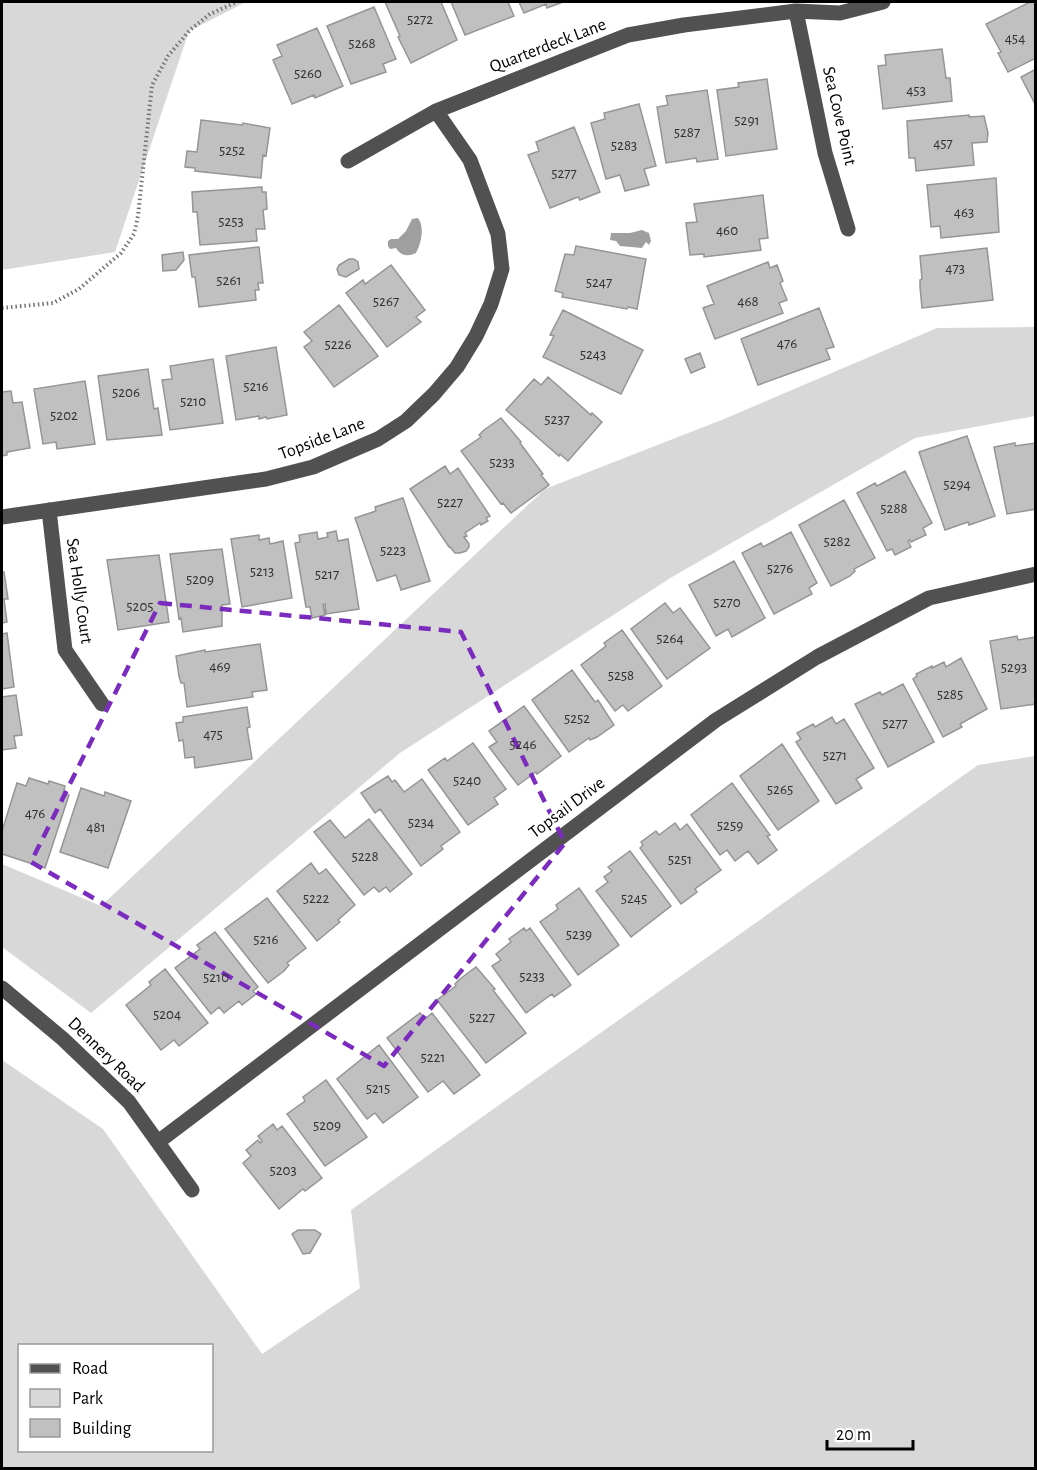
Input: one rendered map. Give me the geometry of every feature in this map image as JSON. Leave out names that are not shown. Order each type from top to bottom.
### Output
[{"type":"street","name":"Quarterdeck Lane","points":[[348,161],[436,111],[628,35],[684,24],[796,11],[840,13],[884,2]]},
{"type":"street","name":"Sea Cove Point","points":[[796,11],[825,153],[848,229]]},
{"type":"street","name":"Topside Lane","points":[[2,518],[266,479],[313,467],[378,439],[406,420],[434,394],[457,367],[476,336],[491,303],[502,269],[498,234],[470,160],[436,111]]},
{"type":"street","name":"Sea Holly Court","points":[[50,510],[65,650],[102,704]]},
{"type":"street","name":"Topsail Drive","points":[[158,1142],[716,720],[776,681],[929,598],[1035,574]]},
{"type":"street","name":"Dennery Road","points":[[2,988],[63,1039],[129,1102],[192,1190]]},
{"type":"path","points":[[2,308],[53,303],[79,289],[121,254],[134,234],[138,216],[152,85],[168,56],[189,30],[210,14],[237,2]]},
{"type":"highlighted area","points":[[160,603],[461,632],[565,843],[384,1066],[31,862]]},
{"type":"green space","points":[[2,2],[246,2],[189,31],[115,252],[2,270]]},
{"type":"green space","points":[[1035,327],[1035,416],[915,438],[672,577],[400,753],[91,1013],[2,947],[2,864],[101,906],[545,489],[724,419],[937,328]]},
{"type":"green space","points":[[1035,756],[1035,1468],[2,1468],[2,1060],[103,1129],[262,1354],[360,1288],[351,1210],[978,765]]},
{"type":"shaded area","points":[[418,218],[422,236],[416,253],[404,255],[396,248],[390,249],[388,241],[398,239],[406,231],[412,219]]},
{"type":"shaded area","points":[[642,230],[649,233],[651,241],[649,245],[646,242],[642,248],[620,246],[616,241],[610,240],[611,233],[630,233]]},
{"type":"building","points":[[385,2],[441,2],[457,40],[411,63]]},
{"type":"building","points":[[451,2],[508,2],[514,16],[465,35]]},
{"type":"building","points":[[519,2],[563,2],[547,8],[546,4],[524,13]]},
{"type":"building","points":[[1030,2],[1036,2],[1036,58],[1008,72],[998,53],[1001,52],[986,24]]},
{"type":"building","points":[[374,7],[396,59],[383,64],[386,72],[351,84],[327,26]]},
{"type":"building","points":[[317,28],[343,86],[315,98],[314,95],[292,104],[273,60],[282,56],[277,45]]},
{"type":"building","points":[[942,49],[946,78],[950,78],[952,101],[883,109],[878,66],[886,65],[885,55]]},
{"type":"building","points":[[1036,69],[1036,106],[1021,77]]},
{"type":"building","points":[[767,79],[777,149],[726,156],[717,90],[739,87],[738,83]]},
{"type":"building","points":[[707,90],[718,159],[697,162],[696,158],[666,163],[657,107],[668,105],[666,96]]},
{"type":"building","points":[[639,104],[656,166],[644,169],[649,185],[625,191],[620,175],[606,179],[591,123],[605,119],[604,113]]},
{"type":"building","points":[[969,115],[969,117],[984,116],[988,133],[987,142],[972,143],[974,165],[916,171],[915,158],[909,158],[907,121]]},
{"type":"building","points":[[201,120],[242,125],[243,123],[270,128],[266,156],[263,155],[261,178],[195,171],[195,168],[185,167],[187,151],[197,152]]},
{"type":"building","points":[[574,127],[600,192],[580,200],[578,197],[550,208],[528,155],[539,151],[536,142]]},
{"type":"building","points":[[996,178],[999,232],[941,238],[940,226],[931,227],[927,185]]},
{"type":"building","points":[[262,187],[262,192],[266,192],[267,209],[263,210],[265,229],[256,229],[257,241],[200,245],[197,212],[193,212],[192,192]]},
{"type":"building","points":[[763,195],[768,238],[759,239],[761,250],[704,257],[704,254],[690,255],[686,223],[697,222],[694,204]]},
{"type":"building","points":[[576,246],[646,259],[637,309],[562,297],[563,293],[555,291],[565,254],[574,255]]},
{"type":"building","points":[[259,247],[263,283],[258,283],[259,290],[255,290],[256,300],[199,307],[189,255]]},
{"type":"building","points":[[987,248],[993,300],[922,308],[920,256]]},
{"type":"building","points":[[183,252],[184,260],[176,270],[163,271],[162,255]]},
{"type":"building","points":[[349,259],[358,262],[359,269],[346,277],[339,275],[337,269],[339,265]]},
{"type":"building","points":[[768,262],[770,268],[777,265],[783,281],[780,283],[787,300],[779,303],[783,313],[715,339],[703,308],[714,304],[707,286]]},
{"type":"building","points":[[391,265],[425,310],[416,317],[421,322],[387,347],[346,293],[363,280],[365,284]]},
{"type":"building","points":[[339,305],[378,356],[334,387],[304,347],[312,341],[304,332]]},
{"type":"building","points":[[819,308],[834,347],[826,349],[830,359],[758,385],[741,339]]},
{"type":"building","points":[[563,310],[643,350],[621,394],[543,357],[554,336],[550,335]]},
{"type":"building","points":[[276,347],[287,415],[267,419],[266,417],[259,419],[259,416],[236,420],[226,356]]},
{"type":"building","points":[[700,353],[705,367],[691,373],[685,359]]},
{"type":"building","points":[[213,359],[223,423],[170,430],[162,380],[172,379],[170,366]]},
{"type":"building","points":[[148,369],[154,409],[158,408],[162,435],[107,440],[98,376]]},
{"type":"building","points":[[548,377],[602,422],[568,461],[560,454],[559,456],[506,410],[534,379],[541,385]]},
{"type":"building","points":[[85,381],[95,444],[57,449],[56,442],[43,444],[34,389]]},
{"type":"building","points":[[11,391],[13,403],[22,402],[30,448],[7,452],[7,455],[2,456],[2,392]]},
{"type":"building","points":[[501,418],[521,442],[549,485],[511,513],[503,503],[501,504],[461,451],[481,437],[479,435],[484,430]]},
{"type":"building","points":[[967,436],[995,516],[945,530],[919,452]]},
{"type":"building","points":[[1015,443],[1015,446],[1036,443],[1036,509],[1007,514],[994,447]]},
{"type":"building","points":[[445,466],[450,474],[458,468],[490,516],[486,518],[488,521],[481,525],[480,523],[465,533],[467,536],[464,537],[469,547],[460,553],[455,553],[449,547],[410,489]]},
{"type":"building","points":[[905,471],[932,523],[923,528],[926,535],[911,542],[908,541],[911,547],[895,555],[892,549],[887,551],[857,493],[875,483],[877,486]]},
{"type":"building","points":[[403,498],[430,581],[401,590],[396,575],[377,581],[355,518],[376,511],[375,507]]},
{"type":"building","points":[[844,500],[875,558],[854,569],[855,571],[850,576],[831,586],[799,525]]},
{"type":"building","points":[[336,531],[338,541],[348,539],[359,609],[326,614],[325,604],[323,605],[325,615],[312,618],[310,607],[306,607],[295,543],[300,542],[299,535],[317,532],[318,539],[328,537],[327,533]]},
{"type":"building","points":[[791,532],[817,583],[809,588],[812,594],[774,614],[742,553],[761,543],[763,547]]},
{"type":"building","points":[[259,535],[259,540],[269,538],[270,544],[283,541],[292,598],[242,607],[231,539]]},
{"type":"building","points":[[222,549],[230,604],[222,605],[222,626],[183,632],[181,618],[179,619],[170,554]]},
{"type":"building","points":[[159,555],[169,622],[118,630],[107,560]]},
{"type":"building","points":[[734,561],[765,618],[732,637],[728,629],[716,636],[689,585]]},
{"type":"building","points":[[2,572],[4,572],[8,599],[4,599],[7,622],[2,623]]},
{"type":"building","points":[[665,603],[673,613],[680,608],[710,648],[667,679],[631,629]]},
{"type":"building","points":[[622,630],[662,686],[628,711],[623,705],[615,711],[581,665]]},
{"type":"building","points":[[7,633],[14,687],[2,689],[2,634]]},
{"type":"building","points":[[1017,636],[1018,640],[1036,637],[1036,704],[1001,709],[990,641]]},
{"type":"building","points":[[260,644],[267,690],[252,692],[253,697],[187,707],[184,683],[181,683],[176,656],[205,650],[205,652]]},
{"type":"building","points":[[961,658],[987,709],[960,724],[962,727],[943,737],[913,679],[917,676],[916,674],[932,666],[932,668],[944,662],[946,667]]},
{"type":"building","points":[[572,670],[595,702],[598,700],[614,725],[569,752],[532,700]]},
{"type":"building","points":[[903,684],[934,742],[888,767],[855,704],[880,692],[882,695]]},
{"type":"building","points":[[16,695],[22,735],[14,736],[16,748],[2,750],[2,697]]},
{"type":"building","points":[[524,706],[561,756],[518,785],[489,747],[497,742],[489,731]]},
{"type":"building","points":[[247,707],[250,727],[247,728],[252,759],[195,768],[194,757],[185,758],[183,740],[179,741],[176,723],[183,722],[183,717]]},
{"type":"building","points":[[832,717],[836,724],[844,719],[874,768],[856,779],[862,788],[836,804],[796,742],[801,739],[797,733],[813,724],[815,727]]},
{"type":"building","points":[[473,743],[506,789],[494,798],[498,804],[468,825],[428,770],[445,758],[447,761]]},
{"type":"building","points":[[782,744],[819,801],[778,830],[740,776]]},
{"type":"building","points":[[388,776],[392,782],[395,780],[404,792],[422,779],[460,832],[441,846],[443,849],[421,866],[380,809],[375,813],[361,793]]},
{"type":"building","points":[[29,778],[65,786],[63,794],[69,795],[45,868],[2,854],[2,831],[17,783],[26,786]]},
{"type":"building","points":[[732,783],[770,835],[767,836],[777,850],[758,864],[748,851],[735,861],[727,850],[720,855],[691,815]]},
{"type":"building","points":[[81,788],[104,796],[105,792],[131,801],[108,868],[60,852]]},
{"type":"building","points":[[369,819],[412,874],[390,892],[386,887],[379,892],[374,887],[364,895],[314,832],[330,820],[345,838]]},
{"type":"building","points":[[675,823],[680,830],[687,824],[721,870],[695,889],[697,892],[681,904],[640,848],[643,845],[641,842],[656,831],[659,835]]},
{"type":"building","points":[[630,851],[671,906],[631,937],[596,891],[608,882],[604,877],[612,871],[608,867]]},
{"type":"building","points":[[311,863],[319,874],[326,869],[355,905],[338,920],[340,922],[317,941],[277,891]]},
{"type":"building","points":[[579,888],[619,945],[578,975],[540,922],[558,909],[556,905]]},
{"type":"building","points":[[267,898],[306,948],[287,963],[289,965],[284,971],[268,983],[225,929]]},
{"type":"building","points":[[524,928],[526,931],[530,928],[571,985],[554,997],[552,994],[526,1013],[492,966],[501,960],[496,954],[511,942],[509,939]]},
{"type":"building","points":[[215,932],[258,987],[253,991],[256,994],[242,1005],[239,1001],[224,1013],[219,1007],[211,1014],[175,968],[200,949],[197,945]]},
{"type":"building","points":[[476,967],[495,989],[493,990],[526,1033],[486,1063],[437,1000]]},
{"type":"building","points":[[165,969],[208,1023],[179,1046],[174,1040],[161,1050],[126,1005],[151,985],[149,982]]},
{"type":"building","points":[[420,1013],[425,1019],[432,1013],[480,1075],[454,1094],[443,1081],[428,1092],[387,1038]]},
{"type":"building","points":[[379,1045],[418,1097],[383,1123],[375,1113],[367,1119],[337,1079]]},
{"type":"building","points":[[326,1080],[367,1137],[325,1166],[287,1114],[305,1101],[303,1097]]},
{"type":"building","points":[[273,1124],[277,1130],[282,1126],[322,1178],[305,1191],[303,1189],[279,1209],[243,1163],[251,1156],[246,1150],[258,1140],[260,1143],[262,1141],[258,1136]]},
{"type":"building","points":[[298,1230],[315,1230],[321,1234],[310,1253],[303,1254],[292,1234]]}]
